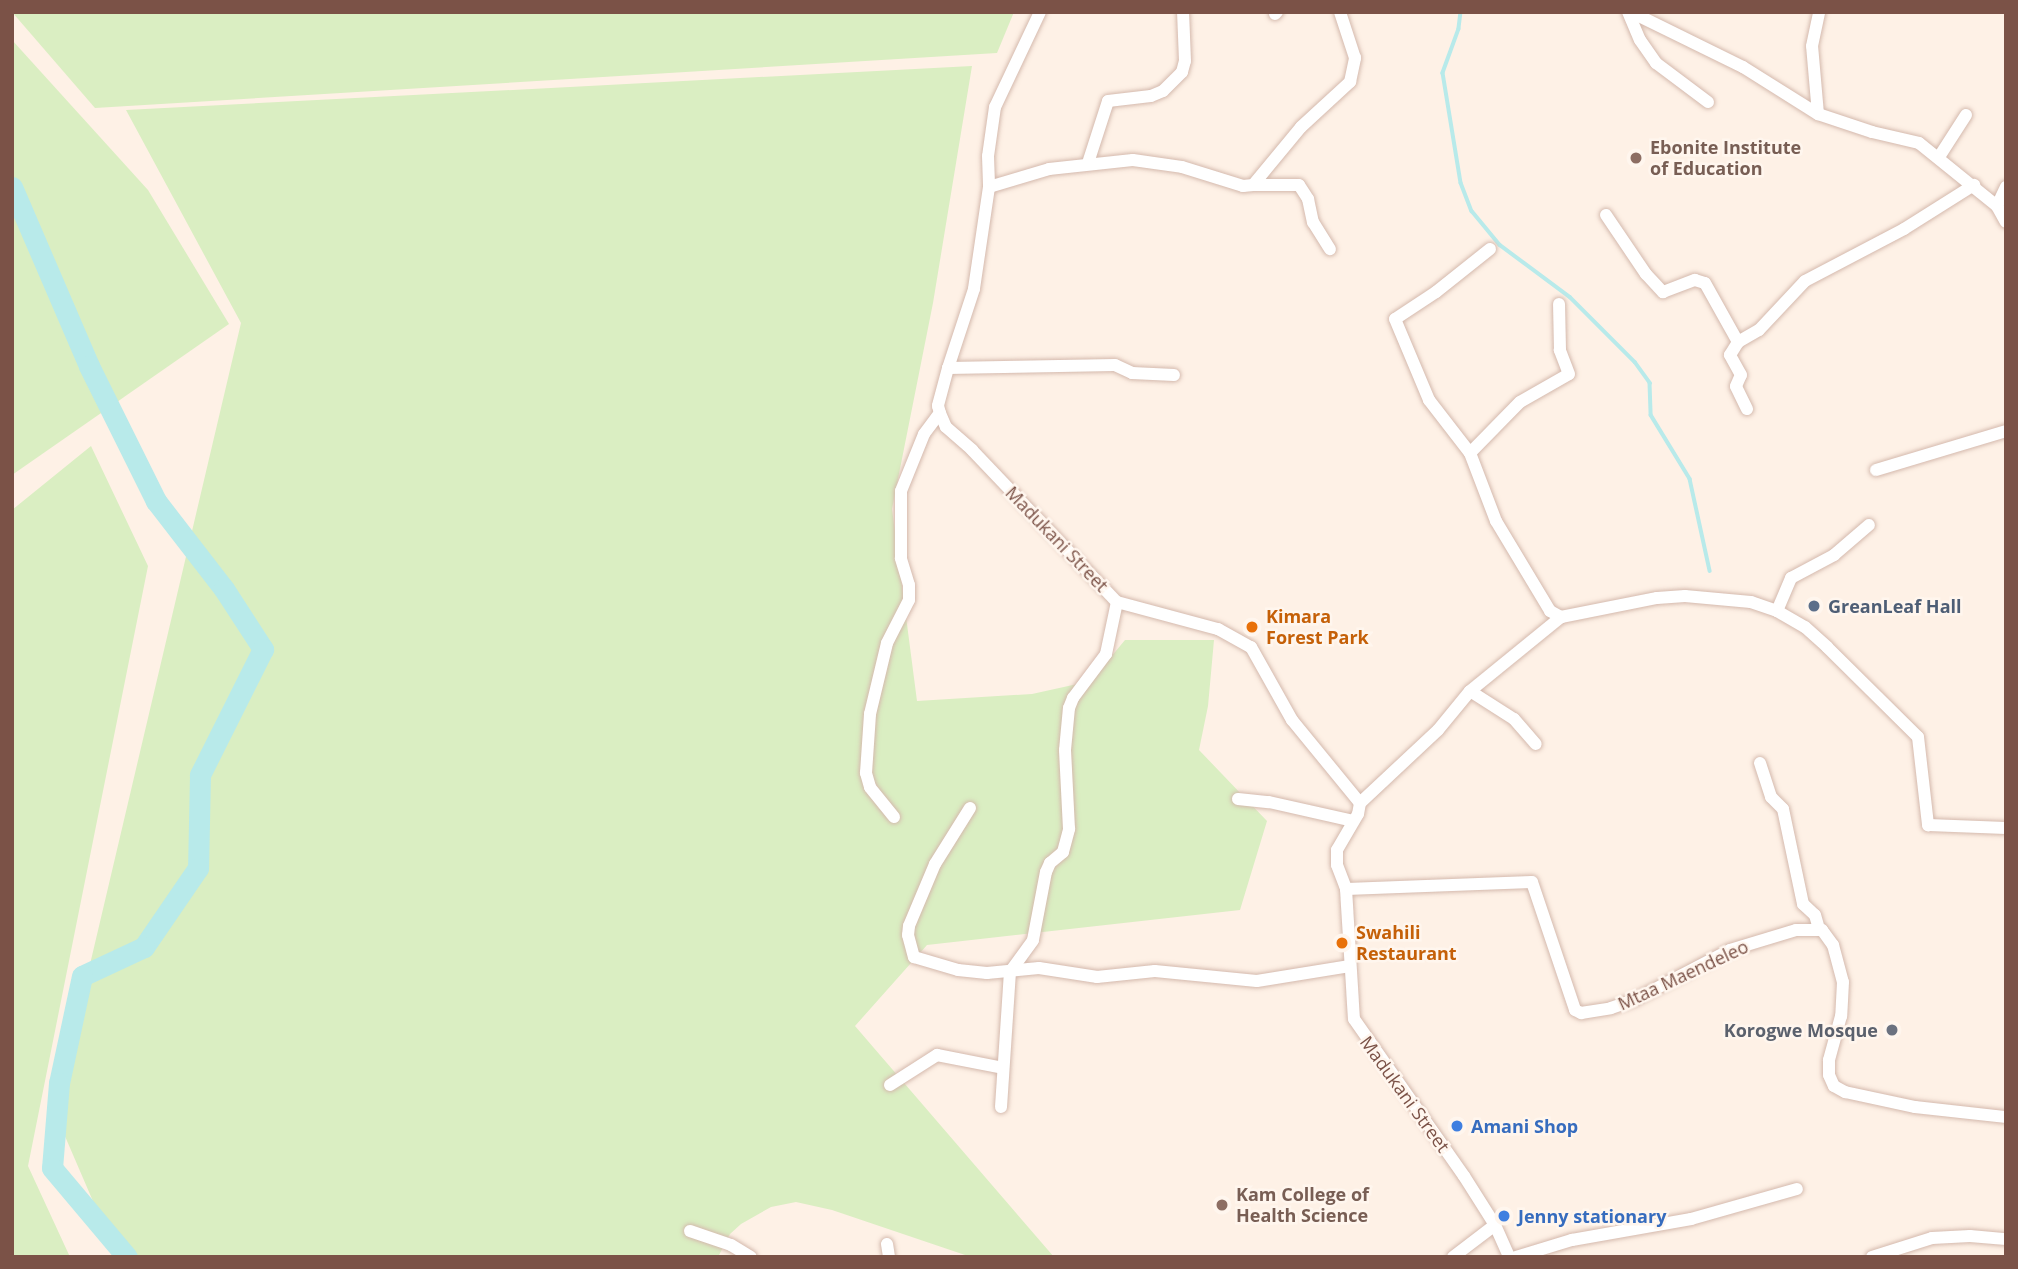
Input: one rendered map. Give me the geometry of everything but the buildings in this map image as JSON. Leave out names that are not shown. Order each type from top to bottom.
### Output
[{"type":"street","points":[[894,817],[870,787],[866,773],[870,714],[887,643],[909,600],[909,585],[901,558],[901,491],[924,433],[940,413],[938,406],[948,368],[974,289],[989,187],[988,156],[999,91],[1040,12]]},
{"type":"street","points":[[1088,163],[1108,101],[1151,96],[1163,91],[1182,72],[1185,61],[1184,12]]},
{"type":"street","points":[[1253,185],[1301,127],[1354,75],[1355,58],[1340,12]]},
{"type":"street","points":[[1629,12],[1640,40],[1656,63],[1708,102]]},
{"type":"street","points":[[1629,12],[1743,67],[1818,114],[1872,132],[1919,143],[1974,185],[1997,206],[2006,222]]},
{"type":"street","points":[[1818,114],[1812,46],[1819,12]]},
{"type":"street","points":[[1939,157],[1966,116]]},
{"type":"street","points":[[989,187],[1049,169],[1088,163],[1155,162],[1243,186],[1299,185],[1308,199],[1313,222],[1330,249]]},
{"type":"street","points":[[1747,409],[1736,386],[1741,375],[1730,355],[1738,342],[1759,330],[1805,281],[1904,229],[1974,185]]},
{"type":"street","points":[[1997,206],[2006,187]]},
{"type":"street","points":[[1606,215],[1646,274],[1663,292],[1695,280],[1705,283],[1738,342]]},
{"type":"street","points":[[1490,249],[1436,292],[1395,318],[1429,400],[1469,453],[1496,521],[1550,611],[1561,617]]},
{"type":"street","points":[[1469,453],[1520,402],[1569,373],[1560,351],[1559,304]]},
{"type":"street","points":[[948,368],[1115,365],[1132,373],[1174,375]]},
{"type":"street","name":"Madukani Street","points":[[940,413],[946,427],[1117,602],[1218,629],[1241,639],[1251,647],[1292,720],[1360,803],[1337,850],[1337,865],[1346,889],[1352,1008],[1358,1029],[1464,1176],[1495,1225],[1509,1257]]},
{"type":"street","points":[[1876,470],[2006,431]]},
{"type":"street","points":[[1777,611],[1791,578],[1834,555],[1869,525]]},
{"type":"street","points":[[1360,803],[1438,730],[1470,691],[1561,617],[1657,598],[1685,596],[1751,602],[1777,611],[1805,627],[1918,737],[1928,825],[2006,828]]},
{"type":"street","points":[[1001,1107],[1008,1038],[1010,972],[1033,940],[1048,867],[1063,852],[1066,844],[1070,819],[1065,750],[1069,708],[1073,698],[1105,654],[1117,602]]},
{"type":"street","points":[[1470,691],[1514,719],[1536,744]]},
{"type":"street","points":[[1760,763],[1771,797],[1783,809],[1803,904],[1815,915],[1819,929],[1826,932],[1833,945],[1843,982],[1841,1016],[1829,1060],[1829,1075],[1834,1086],[1845,1092],[1915,1107],[2006,1117]]},
{"type":"street","points":[[1238,799],[1269,802],[1353,821]]},
{"type":"street","points":[[970,808],[946,843],[909,926],[909,946],[914,957],[958,971],[1010,972],[1039,968],[1097,978],[1155,971],[1257,981],[1350,966]]},
{"type":"street","name":"Mtaa Maendeleo","points":[[1346,889],[1530,880],[1535,885],[1575,1010],[1581,1013],[1611,1009],[1634,1000],[1730,950],[1797,930],[1819,929]]},
{"type":"street","points":[[890,1085],[937,1055],[1003,1068]]},
{"type":"street","points":[[1516,1257],[1572,1240],[1691,1219],[1797,1189]]},
{"type":"street","points":[[1453,1257],[1495,1225]]},
{"type":"street","points":[[690,1231],[731,1245],[751,1257]]},
{"type":"street","points":[[1872,1257],[1906,1244],[1944,1237],[2006,1239]]},
{"type":"green space","points":[[12,12],[1014,12],[997,53],[95,108]]},
{"type":"green space","points":[[12,40],[148,190],[229,324],[12,475]]},
{"type":"green space","points":[[972,66],[933,303],[892,509],[917,701],[1032,694],[1091,681],[1125,640],[1214,640],[1208,706],[1199,750],[1267,821],[1240,910],[927,945],[855,1026],[1054,1257],[971,1257],[832,1210],[796,1202],[771,1207],[741,1224],[730,1234],[718,1257],[117,1257],[55,1113],[241,323],[126,110]]},
{"type":"green space","points":[[91,446],[148,566],[28,1166],[70,1257],[12,1257],[12,510]]},
{"type":"waterway","points":[[1461,12],[1459,29],[1443,73],[1461,183],[1472,211],[1500,245],[1570,297],[1635,362],[1650,383],[1651,415],[1690,479],[1710,571]]},
{"type":"waterway","points":[[12,187],[89,366],[156,501],[224,589],[263,649],[200,775],[198,868],[144,947],[82,976],[59,1083],[52,1168],[127,1257]]},
{"type":"place","name":"Ebonite Institute of Education","points":[[1636,158]]},
{"type":"place","name":"GreanLeaf Hall","points":[[1814,606]]},
{"type":"place","name":"Kimara Forest Park","points":[[1252,627]]},
{"type":"place","name":"Swahili Restaurant","points":[[1342,943]]},
{"type":"place","name":"Korogwe Mosque","points":[[1892,1030]]},
{"type":"place","name":"Amani Shop","points":[[1457,1126]]},
{"type":"place","name":"Kam College of Health Science","points":[[1222,1205]]},
{"type":"place","name":"Jenny stationary","points":[[1504,1216]]}]
